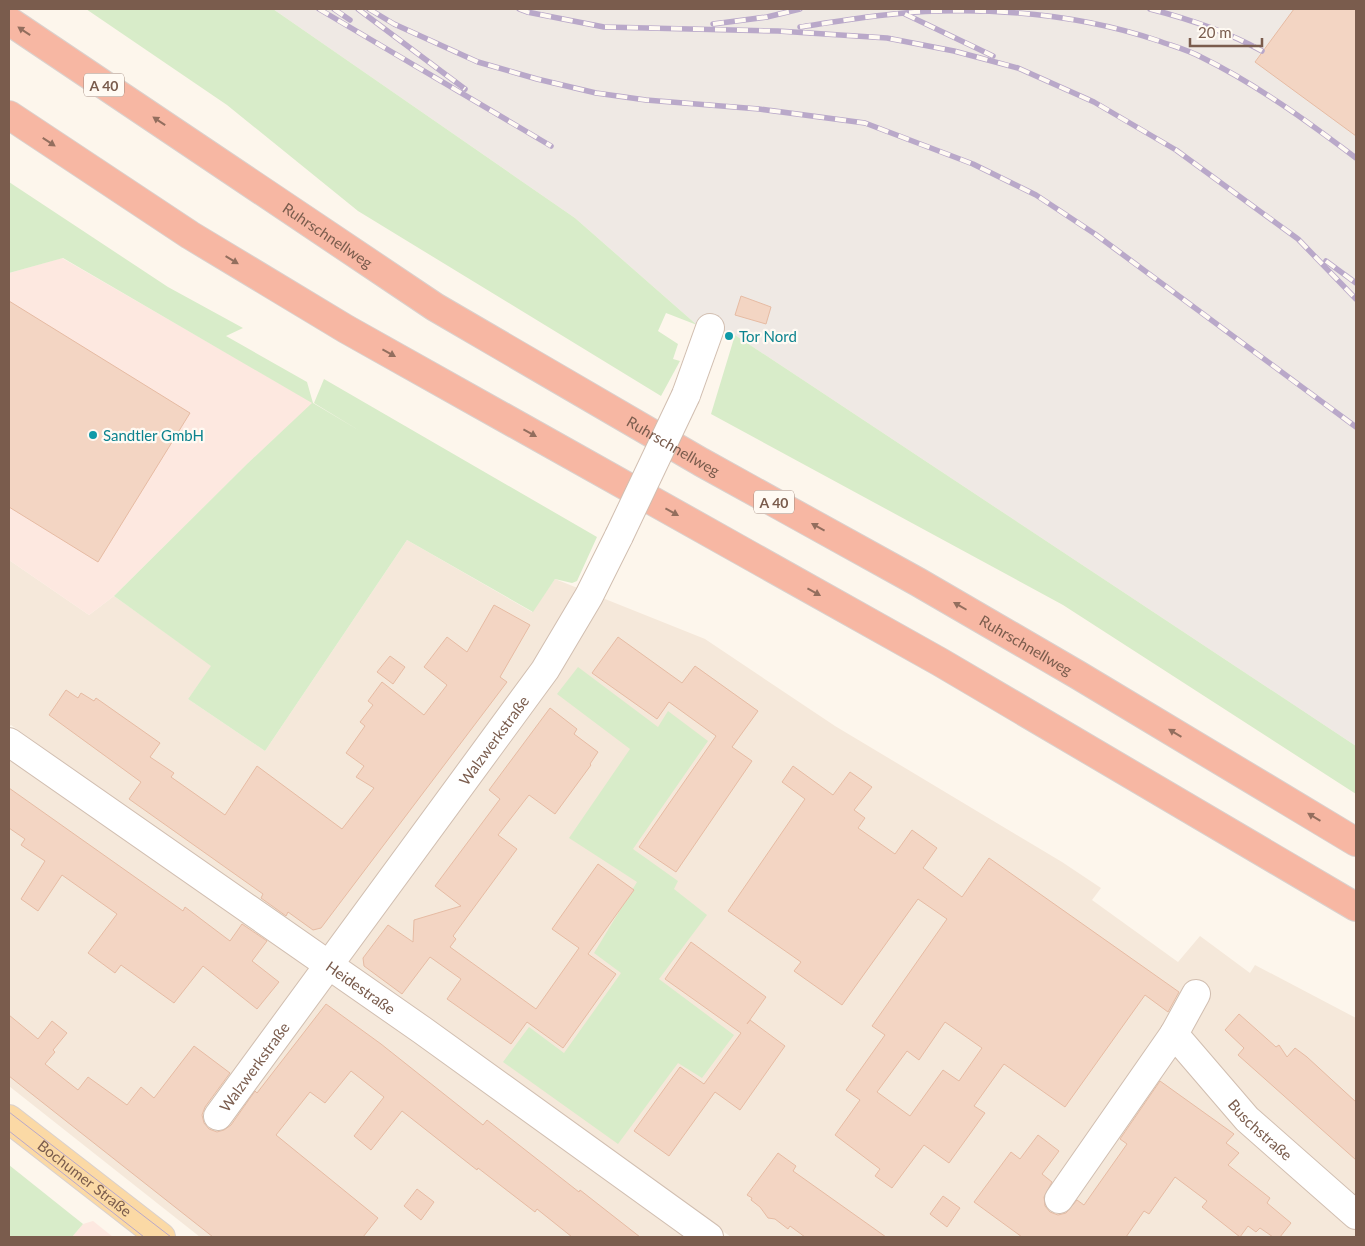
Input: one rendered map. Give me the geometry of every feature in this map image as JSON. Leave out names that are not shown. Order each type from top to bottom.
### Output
[{"type":"highway","name":"Ruhrschnellweg","points":[[9,21],[435,307],[701,462],[926,586],[1356,842]]},
{"type":"highway","points":[[9,115],[190,235],[346,329],[940,662],[1356,907]]},
{"type":"main road","name":"Bochumer Straße","points":[[9,1119],[161,1237]]},
{"type":"street","name":"Walzwerkstraße","points":[[218,1116],[546,670],[589,596],[619,536],[686,395],[710,328]]},
{"type":"street","name":"Heidestraße","points":[[9,742],[422,1030],[709,1237]]},
{"type":"street","points":[[1059,1199],[1174,1034],[1196,994]]},
{"type":"street","name":"Buschstraße","points":[[1174,1034],[1247,1119],[1356,1214]]},
{"type":"shaded area","points":[[273,9],[1356,9],[1356,746],[735,335],[697,325],[575,218]]},
{"type":"shaded area","points":[[62,258],[313,403],[248,463],[114,596],[89,615],[9,560],[9,273]]},
{"type":"shaded area","points":[[407,540],[532,612],[555,579],[705,639],[835,726],[1062,862],[1101,888],[1092,900],[1178,962],[1200,936],[1250,973],[1255,965],[1356,1018],[1356,1237],[731,1237],[11,725],[9,727],[9,560],[89,615],[114,596],[212,666],[188,699],[265,751]]},
{"type":"shaded area","points":[[9,758],[225,910],[244,918],[685,1237],[200,1237],[9,1086]]},
{"type":"shaded area","points":[[93,1221],[113,1237],[72,1237],[83,1224]]},
{"type":"green space","points":[[86,9],[273,9],[575,218],[697,325],[666,313],[658,331],[678,344],[673,359],[680,361],[661,396],[358,211],[227,105]]},
{"type":"green space","points":[[9,182],[168,287],[243,328],[226,336],[307,382],[313,403],[360,431],[314,403],[324,379],[597,537],[577,581],[572,583],[555,579],[533,612],[407,540],[265,751],[188,699],[211,666],[114,596],[248,463],[312,403],[63,258],[9,273]]},
{"type":"green space","points":[[735,335],[1356,746],[1356,794],[1063,605],[711,414]]},
{"type":"green space","points":[[578,667],[658,727],[668,711],[708,741],[633,849],[678,881],[674,889],[707,915],[659,979],[734,1035],[702,1078],[678,1063],[618,1144],[503,1062],[529,1027],[564,1053],[621,973],[594,953],[637,882],[569,838],[630,749],[557,694]]},
{"type":"green space","points":[[9,1165],[83,1224],[72,1237],[9,1237]]},
{"type":"building","points":[[1294,9],[1356,9],[1356,136],[1255,62]]},
{"type":"building","points":[[741,296],[771,307],[766,324],[735,315]]},
{"type":"building","name":"Sandtler GmbH","points":[[9,301],[190,413],[98,562],[9,507]]},
{"type":"building","points":[[494,605],[530,625],[500,677],[507,682],[321,928],[313,930],[288,912],[286,916],[261,898],[263,894],[129,799],[141,782],[49,715],[66,690],[78,698],[81,693],[94,701],[96,698],[160,743],[150,757],[174,773],[171,777],[225,815],[257,766],[342,829],[374,788],[356,777],[364,766],[346,753],[365,726],[360,722],[373,705],[368,701],[382,682],[424,715],[447,685],[424,667],[447,637],[467,652]]},
{"type":"building","points":[[618,637],[682,683],[695,666],[758,711],[732,747],[752,761],[676,872],[639,847],[716,736],[669,702],[657,719],[592,673]]},
{"type":"building","points":[[390,656],[405,667],[393,684],[377,672]]},
{"type":"building","points":[[550,708],[577,729],[574,734],[598,752],[591,765],[555,814],[529,795],[498,835],[517,849],[453,936],[456,939],[450,947],[536,1009],[579,948],[552,929],[598,864],[634,890],[588,954],[616,974],[563,1048],[527,1022],[511,1044],[447,999],[461,979],[430,957],[402,994],[364,966],[363,958],[388,925],[413,942],[414,920],[461,906],[435,886],[500,799],[489,790]]},
{"type":"building","points":[[793,766],[833,795],[850,772],[872,787],[854,810],[865,818],[858,828],[895,854],[912,830],[937,848],[923,868],[962,897],[989,858],[1179,992],[1168,1012],[1145,995],[1065,1107],[1004,1064],[974,1106],[985,1113],[949,1163],[924,1145],[892,1188],[875,1176],[880,1169],[835,1135],[860,1100],[846,1090],[885,1035],[872,1026],[947,919],[918,899],[842,1005],[794,971],[801,962],[728,911],[805,799],[782,782]],"holes":[[[945,1022],[982,1048],[959,1081],[943,1070],[910,1116],[877,1092],[907,1051],[919,1060]]]},
{"type":"building","points":[[9,788],[183,911],[185,907],[230,941],[242,924],[267,941],[252,961],[279,982],[257,1009],[203,966],[174,1003],[121,965],[115,973],[88,953],[117,914],[62,875],[38,911],[21,899],[45,861],[21,845],[25,839],[9,828]]},
{"type":"building","points":[[691,942],[766,997],[747,1024],[750,1020],[785,1046],[740,1110],[715,1092],[669,1156],[634,1131],[680,1067],[704,1084],[741,1033],[665,979]]},
{"type":"building","points":[[326,1004],[381,1044],[483,1125],[487,1120],[640,1237],[572,1237],[537,1209],[535,1212],[478,1168],[477,1170],[402,1111],[371,1150],[354,1136],[384,1097],[351,1071],[325,1103],[310,1092],[276,1135],[378,1218],[363,1237],[213,1237],[9,1076],[9,1015],[38,1039],[52,1021],[67,1033],[53,1050],[55,1052],[45,1064],[78,1090],[88,1077],[127,1105],[141,1087],[154,1098],[194,1046],[230,1073],[205,1107],[202,1115],[204,1123],[209,1129],[217,1132],[231,1125],[255,1091],[257,1093]]},
{"type":"building","points":[[1239,1014],[1276,1047],[1279,1045],[1287,1057],[1295,1048],[1307,1057],[1356,1102],[1356,1160],[1238,1055],[1244,1048],[1225,1030]]},
{"type":"building","points":[[1160,1081],[1234,1134],[1226,1143],[1239,1153],[1228,1165],[1270,1198],[1267,1203],[1291,1223],[1280,1237],[1273,1237],[1260,1228],[1256,1232],[1248,1226],[1240,1237],[1202,1207],[1207,1201],[1175,1177],[1149,1214],[1144,1211],[1126,1237],[1022,1237],[974,1202],[1011,1152],[1020,1159],[1038,1135],[1059,1151],[1042,1174],[1052,1182],[1044,1197],[1045,1206],[1050,1212],[1058,1215],[1066,1213],[1077,1200],[1084,1205],[1127,1144],[1120,1139]]},
{"type":"building","points":[[778,1153],[796,1166],[793,1171],[886,1237],[805,1237],[790,1226],[788,1229],[775,1219],[768,1218],[760,1207],[751,1200],[752,1198],[747,1195]]},
{"type":"building","points":[[417,1189],[434,1202],[421,1220],[404,1206]]},
{"type":"building","points":[[943,1196],[960,1208],[947,1227],[930,1214]]},
{"type":"tram line","points":[[9,1112],[171,1237]]},
{"type":"tram line","points":[[9,1131],[144,1237]]},
{"type":"railway","points":[[319,9],[551,146]]},
{"type":"railway","points":[[334,9],[350,20]]},
{"type":"railway","points":[[358,9],[465,89]]},
{"type":"railway","points":[[369,9],[394,24],[478,62],[537,79],[596,93],[646,100],[759,109],[865,123],[973,164],[1036,195],[1095,234],[1356,427]]},
{"type":"railway","points":[[519,9],[604,27],[778,31],[887,38],[954,51],[1018,68],[1094,102],[1176,150],[1298,239],[1356,299]]},
{"type":"railway","points":[[713,24],[767,17],[800,9]]},
{"type":"railway","points":[[1150,9],[1207,26],[1235,37],[1262,51]]},
{"type":"railway","points":[[800,27],[869,17],[939,11],[1022,13],[1078,20],[1105,26],[1180,48],[1242,79],[1319,130],[1356,158]]},
{"type":"railway","points":[[905,14],[993,56]]},
{"type":"railway","points":[[1326,261],[1356,283]]},
{"type":"place","name":"Tor Nord","points":[[729,336]]},
{"type":"place","name":"Sandtler GmbH","points":[[93,435]]}]
